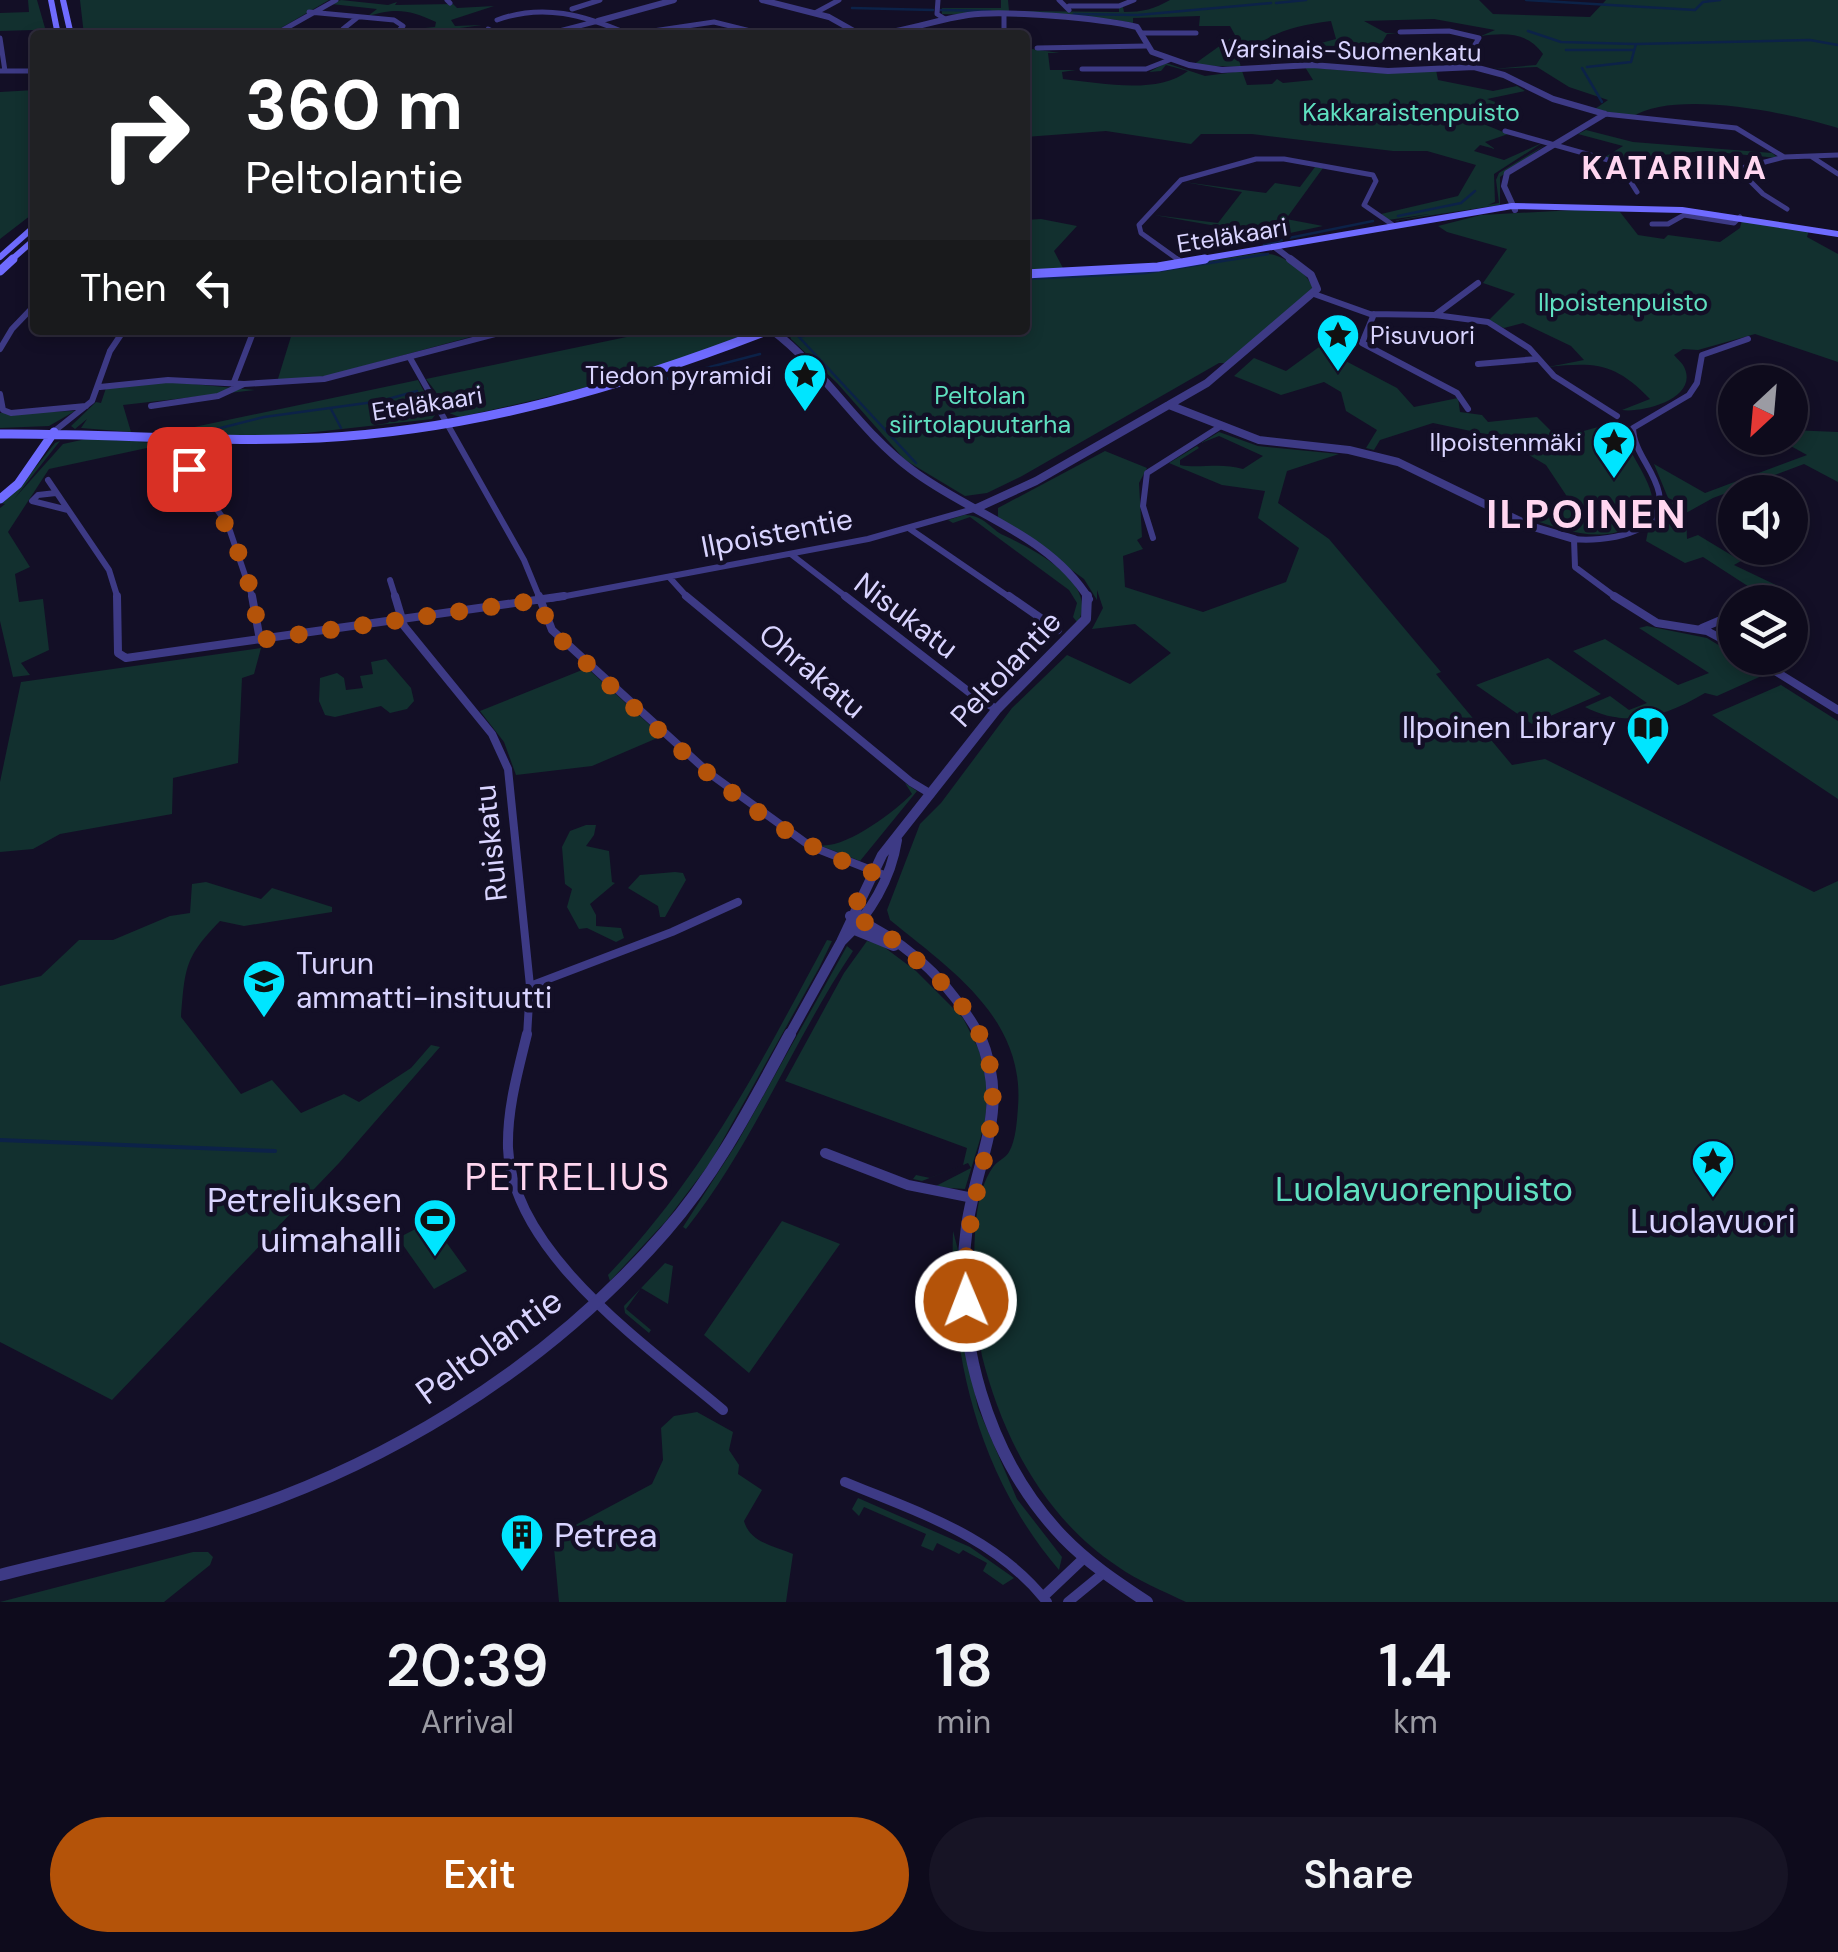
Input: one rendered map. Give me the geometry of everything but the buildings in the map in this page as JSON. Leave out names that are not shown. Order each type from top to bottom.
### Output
[{"type":"main road","points":[[51,0],[57,30]]},
{"type":"main road","points":[[63,0],[71,30]]},
{"type":"main road","name":"Eteläkaari","points":[[1030,274],[1110,272],[1182,263],[1443,216],[1514,208],[1666,209],[1838,234]]},
{"type":"main road","points":[[0,257],[30,230]]},
{"type":"main road","points":[[0,270],[30,243]]},
{"type":"main road","name":"Eteläkaari","points":[[732,345],[749,335]]},
{"type":"main road","name":"Eteläkaari","points":[[3,433],[188,440],[310,438],[444,422],[617,384],[674,368],[757,335]]},
{"type":"main road","points":[[0,499],[18,484],[54,432]]},
{"type":"main road","points":[[3,433],[28,440],[40,450]]},
{"type":"street","points":[[282,30],[336,0]]},
{"type":"street","points":[[497,20],[516,8],[572,9],[600,0]]},
{"type":"street","points":[[562,30],[674,0]]},
{"type":"street","points":[[762,0],[815,12],[853,30]]},
{"type":"street","points":[[815,12],[839,0]]},
{"type":"street","points":[[938,0],[937,14],[946,18]]},
{"type":"street","points":[[1059,0],[1068,6],[1120,6],[1134,0]]},
{"type":"street","points":[[1068,6],[1068,20]]},
{"type":"street","points":[[572,9],[618,30]]},
{"type":"street","points":[[309,12],[400,22],[401,30]]},
{"type":"street","points":[[920,30],[946,18],[974,14],[1122,22],[1141,33],[1196,33]]},
{"type":"street","points":[[1004,16],[1004,30]]},
{"type":"street","points":[[343,28],[358,17]]},
{"type":"street","points":[[661,30],[714,22],[747,30]]},
{"type":"street","points":[[1400,32],[1449,31],[1479,38],[1470,53],[1474,67]]},
{"type":"street","points":[[1038,48],[1146,46],[1141,33]]},
{"type":"street","points":[[0,38],[2,71],[30,71]]},
{"type":"street","name":"Varsinais-Suomenkatu","points":[[1146,46],[1169,60],[1222,70],[1306,65],[1378,71],[1474,67],[1504,75],[1553,99],[1605,114]]},
{"type":"street","points":[[1306,65],[1304,53],[1315,48],[1373,58],[1470,53]]},
{"type":"street","points":[[1082,69],[1146,69],[1169,60]]},
{"type":"street","points":[[1514,208],[1505,176],[1605,114],[1736,128],[1784,157]]},
{"type":"street","points":[[1505,131],[1619,164],[1637,192]]},
{"type":"street","points":[[1787,209],[1763,194],[1738,169],[1784,157],[1838,155]]},
{"type":"street","points":[[1812,158],[1838,174]]},
{"type":"street","points":[[1182,263],[1142,233],[1139,225],[1181,180],[1256,159],[1284,159],[1373,176],[1376,181],[1364,205],[1393,225]]},
{"type":"street","points":[[1652,224],[1668,224],[1684,215],[1734,224],[1740,217]]},
{"type":"street","points":[[1276,248],[1314,278],[1314,294],[1374,314],[1435,315],[1488,322],[1524,344],[1554,376],[1617,416]]},
{"type":"street","points":[[1435,315],[1478,283]]},
{"type":"street","name":"Ilpoistentie","points":[[68,510],[108,570],[118,598],[118,650],[122,657],[539,600],[792,555],[910,528],[976,508],[1036,482],[1217,376],[1314,294]]},
{"type":"street","points":[[0,349],[30,310]]},
{"type":"street","points":[[1374,314],[1362,343],[1458,394],[1468,410]]},
{"type":"street","points":[[54,432],[86,406],[100,386],[105,364],[121,335]]},
{"type":"street","points":[[234,382],[252,335]]},
{"type":"street","points":[[100,386],[168,380],[244,384],[324,379],[493,335]]},
{"type":"street","name":"Peltolantie","points":[[0,1574],[199,1525],[343,1471],[461,1408],[544,1349],[599,1302],[670,1227],[728,1146],[897,839],[997,708],[1082,626],[1088,615],[1089,599],[1072,574],[976,508],[906,467],[775,335]]},
{"type":"street","points":[[1168,405],[1259,440],[1349,450],[1398,462],[1520,522],[1574,539],[1618,537],[1653,517],[1660,498],[1633,443],[1633,428],[1641,419],[1688,396],[1697,383],[1702,355],[1748,339]]},
{"type":"street","points":[[410,358],[524,560],[549,626],[558,637],[706,770],[810,846],[878,874]]},
{"type":"street","points":[[1478,364],[1537,359]]},
{"type":"street","points":[[151,406],[218,396],[244,384]]},
{"type":"street","points":[[0,394],[4,410],[11,414],[86,406]]},
{"type":"street","points":[[1153,538],[1146,524],[1143,483],[1147,473],[1220,426]]},
{"type":"street","points":[[188,440],[181,458],[218,507],[230,530],[251,590],[260,640]]},
{"type":"street","points":[[48,480],[68,510]]},
{"type":"street","points":[[56,493],[42,493],[32,501],[68,510]]},
{"type":"street","points":[[910,528],[1058,630]]},
{"type":"street","points":[[1574,539],[1575,567],[1580,574],[1652,620],[1699,630],[1718,638]]},
{"type":"street","name":"Nisukatu","points":[[792,555],[966,690],[997,708]]},
{"type":"street","name":"Ohrakatu","points":[[669,577],[704,611],[905,777],[931,794]]},
{"type":"street","name":"Ruiskatu","points":[[390,580],[400,620],[492,734],[504,756],[510,784],[530,986],[529,1026],[511,1103],[508,1151],[525,1212],[542,1242],[599,1302],[722,1410]]},
{"type":"street","points":[[1699,630],[1718,622]]},
{"type":"street","points":[[1781,675],[1838,710]]},
{"type":"street","points":[[530,986],[672,932],[738,902]]},
{"type":"street","points":[[850,927],[908,954],[940,982],[969,1014],[988,1052],[994,1082],[994,1117],[972,1198],[965,1286],[980,1386],[1000,1442],[1028,1497],[1082,1559],[1146,1602]]},
{"type":"street","points":[[825,1153],[913,1186],[972,1198]]},
{"type":"street","points":[[844,1482],[994,1550],[1021,1570],[1046,1599],[1082,1559]]},
{"type":"street","points":[[1068,1602],[1101,1575]]},
{"type":"green space","points":[[28,0],[37,0],[46,30],[0,31],[0,13],[29,12]]},
{"type":"green space","points":[[80,0],[329,0],[278,30],[83,30]]},
{"type":"green space","points":[[341,0],[388,5],[453,4],[457,8],[494,6],[451,20],[455,26],[482,25],[458,30],[405,30],[435,27],[436,22],[402,11],[368,16],[377,9],[331,4]]},
{"type":"green space","points":[[1001,0],[1008,0],[1009,11],[1119,12],[1119,7],[1123,7],[1124,12],[1148,9],[1170,0],[1479,0],[1493,14],[1590,17],[1606,0],[1838,0],[1838,128],[1733,106],[1676,105],[1632,117],[1595,109],[1608,100],[1569,87],[1537,67],[1493,69],[1536,65],[1543,54],[1530,41],[1506,34],[1481,36],[1495,30],[1434,19],[1364,21],[1386,33],[1397,33],[1387,34],[1379,48],[1343,43],[1328,48],[1317,44],[1336,39],[1331,21],[1304,25],[1272,36],[1238,57],[1241,67],[1193,65],[1235,35],[1230,26],[1199,26],[1200,16],[1133,18],[1133,23],[942,14],[942,8],[1001,8]]},
{"type":"green space","name":"Kakkaraistenpuisto","points":[[1030,49],[1060,53],[1048,53],[1050,70],[1076,70],[1062,72],[1063,79],[1111,85],[1161,83],[1188,71],[1166,65],[1161,71],[1149,72],[1166,63],[1205,76],[1242,71],[1247,85],[1272,84],[1277,79],[1283,83],[1313,80],[1305,67],[1372,73],[1436,70],[1438,80],[1493,91],[1517,86],[1525,91],[1487,99],[1498,103],[1484,112],[1469,106],[1459,114],[1508,134],[1485,142],[1495,149],[1480,145],[1474,151],[1504,160],[1542,143],[1494,174],[1495,202],[1488,205],[1499,203],[1499,173],[1545,145],[1500,177],[1500,205],[1393,221],[1429,214],[1388,220],[1381,214],[1458,196],[1476,165],[1427,151],[1393,151],[1252,134],[1201,134],[1191,144],[1106,131],[1030,137]]},
{"type":"green space","points":[[30,90],[30,216],[0,239],[0,92]]},
{"type":"green space","points":[[1586,130],[1633,142],[1772,153],[1778,158],[1705,151],[1605,157],[1623,146],[1578,134]]},
{"type":"green space","points":[[1315,167],[1323,168],[1286,219],[1323,226],[1243,243],[1250,232],[1154,215],[1218,223],[1242,192],[1184,182],[1266,193],[1275,183],[1300,187]]},
{"type":"green space","name":"Ilpoistenpuisto","points":[[1620,212],[1638,235],[1664,239],[1668,235],[1720,242],[1740,228],[1742,220],[1809,230],[1807,237],[1838,254],[1838,362],[1755,334],[1698,350],[1683,349],[1674,355],[1685,369],[1687,380],[1683,389],[1653,407],[1622,410],[1650,399],[1626,378],[1604,368],[1548,367],[1584,360],[1571,346],[1523,323],[1504,328],[1488,321],[1515,294],[1483,283],[1507,249],[1438,226],[1481,215]]},
{"type":"green space","points":[[1030,220],[1077,226],[1054,251],[1064,270],[1030,270]]},
{"type":"green space","name":"Peltolan siirtolapuutarha","points":[[1260,253],[1291,263],[1313,288],[1227,363],[1219,363],[987,493],[965,496],[905,460],[790,335],[1030,335],[1030,276],[1175,266]]},
{"type":"green space","points":[[291,335],[478,335],[327,376],[277,382]]},
{"type":"green space","points":[[636,335],[743,335],[638,373],[459,417],[442,410],[426,379]]},
{"type":"green space","points":[[1319,347],[1397,388],[1414,407],[1458,398],[1460,412],[1482,415],[1488,422],[1537,417],[1558,438],[1620,421],[1625,425],[1628,444],[1653,503],[1642,518],[1612,533],[1561,529],[1528,518],[1570,501],[1546,465],[1499,437],[1433,423],[1380,440],[1374,450],[1366,448],[1377,430],[1346,411],[1341,392],[1324,382],[1281,395],[1234,376],[1254,358],[1286,371]]},
{"type":"green space","points":[[418,380],[436,414],[432,419],[261,438],[161,434]]},
{"type":"green space","points":[[172,382],[255,390],[123,405],[131,432],[81,428],[87,419],[75,429],[71,426],[96,402],[101,403],[106,388]]},
{"type":"green space","points":[[75,411],[49,426],[0,428],[0,413]]},
{"type":"green space","points":[[1808,431],[1838,432],[1838,482],[1804,464],[1775,475],[1753,475],[1808,455]]},
{"type":"green space","name":"Luolavuorenpuisto","points":[[1219,432],[1258,446],[1339,454],[1287,471],[1278,503],[1329,539],[1441,672],[1436,674],[1512,765],[1545,759],[1814,892],[1838,881],[1838,1602],[1186,1602],[1133,1576],[1091,1546],[1048,1500],[1015,1446],[991,1387],[979,1339],[983,1333],[994,1331],[991,1298],[976,1294],[974,1287],[981,1194],[995,1165],[1008,1154],[1013,1142],[1017,1075],[1009,1047],[979,998],[890,920],[887,910],[920,824],[941,803],[1012,708],[1067,655],[1130,684],[1171,653],[1135,624],[1092,629],[1103,608],[1097,590],[1097,600],[1084,579],[998,517],[998,508],[1105,451],[1147,468],[1139,483],[1142,537],[1137,540],[1143,549],[1123,556],[1125,587],[1203,612],[1286,582],[1299,548],[1258,518],[1265,491],[1222,485],[1169,463],[1197,446],[1180,460],[1180,465],[1243,469],[1263,456],[1219,436],[1201,443]]},
{"type":"green space","points":[[86,439],[175,441],[180,444],[138,442],[180,446],[177,454],[170,456],[161,445],[49,469],[8,532],[30,567],[15,574],[19,602],[43,599],[49,650],[21,663],[30,675],[13,677],[0,621],[0,508],[5,504],[0,503],[19,488],[55,443],[60,441],[14,499],[63,444]]},
{"type":"green space","points":[[1654,464],[1705,493],[1718,488],[1718,496],[1686,513],[1687,539],[1698,535],[1718,547],[1718,565],[1734,565],[1776,585],[1746,585],[1703,557],[1685,563],[1646,541],[1648,531],[1661,520],[1668,503],[1678,502],[1668,498]]},
{"type":"green space","points":[[971,515],[1050,561],[1076,587],[1082,602],[1077,622],[1073,617],[1077,603],[1069,590],[970,517],[953,523],[948,520]]},
{"type":"green space","points":[[1647,626],[1707,638],[1718,645],[1718,675],[1764,675],[1717,696],[1705,693],[1646,717],[1616,717],[1585,707],[1610,696],[1629,710],[1647,703],[1573,651],[1605,639],[1678,685],[1709,673],[1639,628]]},
{"type":"green space","points":[[261,648],[254,674],[242,678],[238,763],[173,778],[172,814],[60,834],[33,849],[0,852],[0,782],[21,682]]},
{"type":"green space","points":[[1548,658],[1601,694],[1532,724],[1476,685]]},
{"type":"green space","points":[[386,659],[411,688],[414,701],[407,709],[390,713],[381,706],[335,717],[325,715],[319,701],[320,678],[337,673],[344,678],[346,690],[363,688],[360,676],[373,674],[371,662]]},
{"type":"green space","points":[[587,668],[662,736],[592,766],[516,775],[504,742],[480,711]]},
{"type":"green space","points":[[1781,685],[1838,721],[1838,799],[1712,715]]},
{"type":"green space","points":[[905,783],[917,791],[860,861],[819,845],[842,842],[881,819],[912,794]]},
{"type":"green space","points":[[596,825],[586,846],[609,851],[615,883],[590,904],[596,926],[621,928],[624,938],[616,942],[587,928],[579,929],[567,907],[572,889],[565,884],[562,847],[570,831]]},
{"type":"green space","points":[[683,873],[686,880],[665,917],[660,917],[658,906],[628,888],[640,875]]},
{"type":"green space","points":[[206,882],[261,899],[272,888],[332,907],[332,912],[244,926],[220,921],[193,954],[186,974],[181,1017],[241,1094],[272,1080],[301,1113],[344,1094],[359,1102],[411,1068],[431,1045],[440,1047],[339,1163],[112,1400],[0,1342],[0,986],[41,976],[79,940],[113,940],[170,916],[190,913],[192,884]]},
{"type":"green space","points":[[827,940],[832,941],[819,968],[710,1163],[666,1221],[610,1281],[608,1275],[643,1236],[703,1156]]},
{"type":"green space","points":[[867,941],[880,944],[916,971],[963,1018],[979,1050],[988,1087],[985,1123],[965,1189],[934,1187],[971,1168],[968,1163],[963,1165],[967,1148],[785,1081],[844,973]]},
{"type":"green space","points":[[847,946],[853,951],[753,1127],[686,1229],[683,1227],[737,1143]]},
{"type":"green space","name":"Petreliuksen uimahalli","points":[[431,1221],[467,1271],[434,1289],[398,1238]]},
{"type":"green space","points":[[782,1221],[840,1244],[749,1373],[704,1335]]},
{"type":"green space","points":[[953,1231],[958,1250],[961,1330],[978,1408],[1017,1499],[1062,1557],[1059,1570],[1008,1494],[974,1411],[956,1322]]},
{"type":"green space","points":[[665,1263],[673,1266],[668,1304],[641,1288]]},
{"type":"green space","points":[[641,1289],[626,1309],[651,1330],[649,1333],[625,1313],[624,1306]]},
{"type":"green space","points":[[697,1412],[733,1432],[729,1450],[739,1465],[738,1474],[762,1490],[744,1521],[747,1528],[764,1543],[793,1554],[786,1602],[559,1602],[553,1537],[652,1484],[663,1460],[661,1428],[674,1416]]},
{"type":"green space","points":[[858,1498],[970,1547],[1014,1578],[1003,1585],[983,1571],[987,1563],[963,1550],[959,1554],[937,1543],[933,1551],[921,1546],[926,1534],[864,1507],[859,1516],[852,1509]]},
{"type":"green space","points":[[193,1552],[208,1552],[213,1557],[210,1565],[164,1602],[0,1602]]},
{"type":"waterway","points":[[1276,3],[1306,0]]},
{"type":"waterway","points":[[1526,0],[1695,10],[1703,2],[1720,0]]},
{"type":"waterway","points":[[1074,14],[1138,15],[1271,3]]},
{"type":"waterway","points":[[852,8],[933,10]]},
{"type":"waterway","points":[[941,10],[990,11]]},
{"type":"waterway","points":[[1528,31],[1561,42],[1635,44]]},
{"type":"waterway","points":[[1587,67],[1631,62],[1636,44],[1810,40],[1838,45]]},
{"type":"waterway","points":[[1566,50],[1634,50]]},
{"type":"waterway","points":[[1582,68],[1602,102]]},
{"type":"waterway","points":[[1398,216],[1461,203],[1475,191]]},
{"type":"waterway","points":[[1289,238],[1373,221]]},
{"type":"waterway","points":[[1264,245],[1282,240]]},
{"type":"waterway","points":[[1030,279],[1145,273],[1268,254]]},
{"type":"waterway","points":[[808,335],[799,337],[916,463]]},
{"type":"waterway","points":[[683,374],[760,354]]},
{"type":"waterway","points":[[641,384],[675,377]]},
{"type":"waterway","points":[[197,434],[264,417],[381,401],[417,391]]},
{"type":"waterway","points":[[331,409],[341,428]]},
{"type":"waterway","points":[[0,1140],[275,1151]]},
{"type":"place","name":"Pisuvuori","points":[[1338,373]]},
{"type":"place","name":"Tiedon pyramidi","points":[[805,413]]},
{"type":"place","name":"Ilpoistenmäki","points":[[1614,480]]},
{"type":"place","name":"Ilpoinen Library","points":[[1648,766]]},
{"type":"place","name":"Turun ammatti-insituutti","points":[[264,1019]]},
{"type":"place","name":"Luolavuori","points":[[1713,1199]]},
{"type":"place","name":"Petreliuksen uimahalli","points":[[435,1258]]},
{"type":"place","name":"Petrea","points":[[522,1573]]},
{"type":"district","name":"KATARIINA","points":[[1675,168]]},
{"type":"district","name":"ILPOINEN","points":[[1587,514]]},
{"type":"district","name":"PETRELIUS","points":[[568,1177]]},
{"type":"route","points":[[189,469],[230,530],[251,590],[260,640],[539,600],[558,637],[706,770],[810,846],[872,872],[850,916],[883,930],[940,982],[969,1014],[988,1052],[994,1082],[994,1117],[966,1232],[966,1301]]}]
